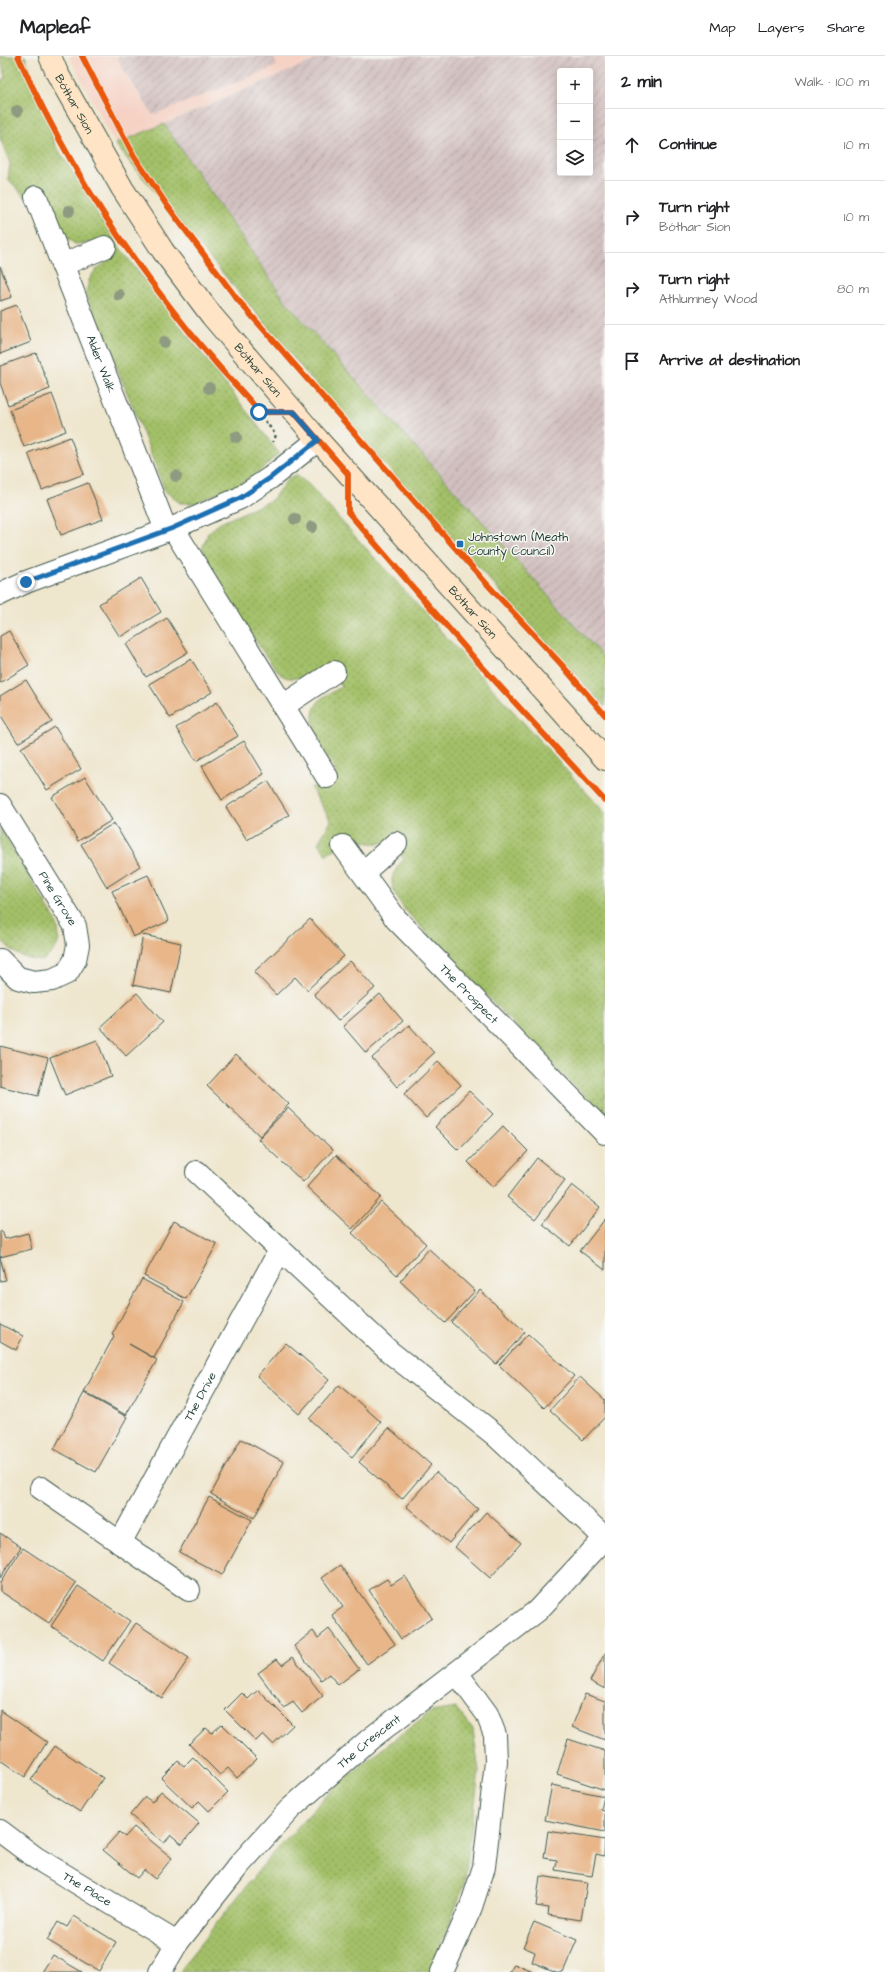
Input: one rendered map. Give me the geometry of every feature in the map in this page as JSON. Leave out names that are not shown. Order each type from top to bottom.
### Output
[{"type":"street","name":"Bóthar Sion","points":[[50,56],[57,73],[122,188],[163,251],[212,316],[318,440],[605,759]]},
{"type":"street","name":"Alder Walk","points":[[36,197],[62,265],[170,529],[327,777]]},
{"type":"street","points":[[62,265],[105,247]]},
{"type":"street","points":[[0,594],[26,582],[170,529],[240,498],[270,478],[318,440]]},
{"type":"street","points":[[283,706],[334,672]]},
{"type":"street","name":"Pine Grove","points":[[0,805],[75,926],[78,946],[75,960],[66,973],[52,980],[34,982],[18,978],[0,960]]},
{"type":"street","points":[[363,873],[396,843]]},
{"type":"street","name":"The Prospect","points":[[343,846],[396,919],[605,1133]]},
{"type":"street","points":[[197,1172],[391,1353],[494,1434],[605,1538]]},
{"type":"street","name":"The Drive","points":[[120,1543],[280,1250]]},
{"type":"street","points":[[41,1488],[189,1590]]},
{"type":"street","name":"The Crescent","points":[[160,1972],[177,1942],[240,1864],[290,1809],[370,1739],[537,1611],[605,1538]]},
{"type":"street","points":[[442,1972],[471,1907],[484,1867],[496,1762],[495,1735],[487,1714],[457,1673]]},
{"type":"street","name":"The Place","points":[[0,1831],[36,1858],[177,1942]]},
{"type":"path","points":[[263,418],[276,435]]},
{"type":"shaded area","points":[[69,56],[324,56],[115,144]]},
{"type":"shaded area","points":[[117,56],[273,56],[277,66],[153,115],[121,66]]},
{"type":"shaded area","points":[[324,56],[605,56],[605,659],[286,302],[164,124]]},
{"type":"green space","points":[[0,56],[25,56],[55,144],[120,248],[279,453],[261,470],[240,484],[196,503],[180,503],[165,491],[133,407],[86,294],[90,278],[107,261],[96,241],[75,244],[65,236],[45,191],[27,199],[8,179],[10,163],[0,138],[0,81],[5,78]]},
{"type":"green space","points":[[164,124],[286,302],[605,659],[605,707],[351,427],[115,144]]},
{"type":"green space","points":[[296,475],[308,484],[605,813],[605,1115],[547,1059],[405,910],[396,896],[392,884],[394,872],[404,859],[389,842],[369,843],[351,837],[327,855],[318,843],[331,821],[311,788],[336,772],[316,735],[313,725],[313,715],[316,706],[322,698],[341,687],[328,666],[296,678],[285,677],[278,671],[267,658],[241,618],[202,549],[208,533],[220,523],[272,500],[288,478]]},
{"type":"green space","points":[[0,828],[56,921],[59,934],[58,944],[42,961],[29,959],[19,955],[0,939]]},
{"type":"green space","points":[[456,1708],[473,1729],[479,1772],[464,1885],[431,1972],[180,1972],[188,1959],[263,1865],[337,1784],[430,1712]]},
{"type":"building","points":[[0,266],[12,297],[0,301]]},
{"type":"building","points":[[17,305],[31,342],[0,354],[0,311]]},
{"type":"building","points":[[36,353],[50,389],[8,405],[0,383],[0,366]]},
{"type":"building","points":[[52,394],[66,431],[24,447],[10,410]]},
{"type":"building","points":[[70,437],[84,474],[42,490],[28,453]]},
{"type":"building","points":[[88,483],[103,519],[61,535],[47,499]]},
{"type":"building","points":[[141,578],[161,612],[120,637],[99,604]]},
{"type":"building","points":[[167,618],[188,652],[146,677],[126,644]]},
{"type":"building","points":[[9,631],[29,665],[0,683],[0,636]]},
{"type":"building","points":[[191,659],[212,692],[170,718],[149,684]]},
{"type":"building","points":[[26,680],[52,722],[18,743],[0,714],[0,696]]},
{"type":"building","points":[[217,702],[238,736],[196,761],[176,728]]},
{"type":"building","points":[[55,727],[81,769],[47,790],[21,748]]},
{"type":"building","points":[[244,741],[264,774],[222,800],[202,766]]},
{"type":"building","points":[[85,777],[112,820],[78,841],[52,797]]},
{"type":"building","points":[[268,781],[289,815],[247,840],[226,807]]},
{"type":"building","points":[[114,823],[140,866],[107,887],[81,844]]},
{"type":"building","points":[[148,875],[169,921],[133,937],[112,891]]},
{"type":"building","points":[[310,919],[344,956],[307,990],[295,977],[276,995],[254,972]]},
{"type":"building","points":[[143,935],[181,943],[171,993],[133,985]]},
{"type":"building","points":[[350,961],[375,988],[338,1021],[314,994]]},
{"type":"building","points":[[137,993],[163,1022],[126,1056],[100,1027]]},
{"type":"building","points":[[380,994],[403,1021],[366,1053],[343,1026]]},
{"type":"building","points":[[409,1025],[434,1053],[397,1087],[372,1058]]},
{"type":"building","points":[[97,1040],[111,1076],[65,1095],[50,1058]]},
{"type":"building","points":[[0,1046],[48,1058],[38,1096],[0,1086]]},
{"type":"building","points":[[236,1054],[289,1104],[260,1136],[207,1086]]},
{"type":"building","points":[[438,1061],[461,1085],[426,1118],[404,1094]]},
{"type":"building","points":[[469,1091],[493,1114],[458,1150],[435,1127]]},
{"type":"building","points":[[288,1108],[333,1150],[303,1182],[258,1139]]},
{"type":"building","points":[[503,1126],[528,1151],[493,1187],[468,1162]]},
{"type":"building","points":[[336,1155],[381,1197],[352,1229],[307,1187]]},
{"type":"building","points":[[537,1158],[565,1180],[535,1219],[507,1197]]},
{"type":"building","points":[[572,1185],[600,1207],[570,1246],[542,1224]]},
{"type":"building","points":[[381,1202],[426,1244],[397,1275],[352,1233]]},
{"type":"building","points":[[605,1219],[605,1270],[580,1251]]},
{"type":"building","points":[[174,1221],[217,1244],[186,1299],[144,1276]]},
{"type":"building","points":[[2,1231],[5,1239],[28,1233],[32,1249],[0,1257],[0,1232]]},
{"type":"building","points":[[429,1249],[475,1291],[445,1323],[400,1281]]},
{"type":"building","points":[[0,1257],[6,1280],[0,1281]]},
{"type":"building","points":[[142,1279],[184,1302],[154,1358],[129,1344],[157,1360],[126,1415],[84,1392]]},
{"type":"building","points":[[480,1290],[525,1332],[496,1364],[451,1322]]},
{"type":"building","points":[[0,1324],[23,1336],[16,1350],[0,1341]]},
{"type":"building","points":[[528,1334],[574,1376],[544,1408],[499,1365]]},
{"type":"building","points":[[286,1343],[329,1380],[299,1414],[257,1376]]},
{"type":"building","points":[[580,1377],[605,1400],[605,1417],[583,1440],[550,1410]]},
{"type":"building","points":[[339,1385],[381,1422],[352,1457],[309,1419]]},
{"type":"building","points":[[84,1393],[127,1417],[96,1472],[54,1449]]},
{"type":"building","points":[[389,1428],[431,1465],[402,1499],[359,1462]]},
{"type":"building","points":[[241,1439],[284,1462],[254,1518],[211,1494]]},
{"type":"building","points":[[436,1472],[478,1509],[449,1543],[406,1506]]},
{"type":"building","points":[[209,1497],[252,1520],[222,1575],[179,1552]]},
{"type":"building","points":[[486,1512],[521,1543],[490,1578],[455,1547]]},
{"type":"building","points":[[0,1533],[21,1547],[0,1578]]},
{"type":"building","points":[[23,1548],[76,1583],[49,1623],[0,1591],[0,1583]]},
{"type":"building","points":[[340,1565],[395,1644],[367,1664],[332,1615],[343,1607],[322,1578]]},
{"type":"building","points":[[405,1576],[432,1618],[401,1639],[369,1590],[387,1579],[391,1585]]},
{"type":"building","points":[[78,1586],[130,1621],[103,1661],[51,1626]]},
{"type":"building","points":[[136,1623],[189,1658],[162,1698],[109,1663]]},
{"type":"building","points":[[329,1629],[359,1669],[338,1685],[329,1674],[321,1680],[294,1646],[313,1631],[318,1638]]},
{"type":"building","points":[[605,1653],[605,1689],[590,1681]]},
{"type":"building","points":[[293,1657],[323,1696],[302,1713],[293,1702],[284,1708],[258,1673],[277,1659],[282,1665]]},
{"type":"building","points":[[258,1690],[293,1725],[273,1744],[263,1734],[256,1741],[225,1710],[242,1693],[248,1699]]},
{"type":"building","points":[[585,1694],[605,1701],[605,1740],[572,1727]]},
{"type":"building","points":[[0,1710],[47,1742],[25,1777],[0,1760]]},
{"type":"building","points":[[222,1724],[257,1759],[237,1778],[228,1768],[220,1775],[189,1744],[206,1728],[212,1733]]},
{"type":"building","points":[[568,1739],[605,1751],[605,1790],[557,1774]]},
{"type":"building","points":[[55,1746],[103,1778],[80,1812],[31,1780]]},
{"type":"building","points":[[193,1757],[228,1792],[209,1811],[199,1801],[192,1808],[161,1778],[178,1761],[184,1766]]},
{"type":"building","points":[[552,1785],[604,1796],[601,1810],[605,1811],[605,1832],[545,1820]]},
{"type":"building","points":[[161,1791],[199,1823],[182,1844],[171,1835],[164,1843],[130,1815],[145,1797],[152,1802]]},
{"type":"building","points":[[134,1827],[172,1858],[155,1879],[144,1870],[137,1878],[103,1850],[119,1832],[125,1837]]},
{"type":"building","points":[[548,1831],[605,1840],[604,1856],[596,1854],[592,1876],[555,1870],[557,1860],[544,1858]]},
{"type":"building","points":[[540,1876],[587,1883],[581,1920],[548,1915],[549,1908],[536,1906]]},
{"type":"building","points":[[74,1916],[116,1942],[99,1971],[47,1940],[58,1922],[67,1927]]},
{"type":"building","points":[[534,1922],[577,1940],[563,1972],[556,1972],[532,1962],[535,1952],[523,1947]]},
{"type":"building","points":[[53,1955],[82,1972],[42,1972]]},
{"type":"building","points":[[514,1964],[533,1972],[510,1972]]},
{"type":"cycle path","points":[[18,56],[62,145],[96,202],[133,256],[183,323],[207,353],[259,412],[294,412],[348,474],[348,512],[475,659],[605,801]]},
{"type":"cycle path","points":[[82,56],[134,156],[166,204],[237,299],[486,583],[561,664],[605,715]]},
{"type":"place","name":"Johnstown (Meath County Council)","points":[[460,544]]},
{"type":"route","points":[[26,582],[173,528],[240,498],[270,478],[318,440],[294,412],[259,412]]}]
